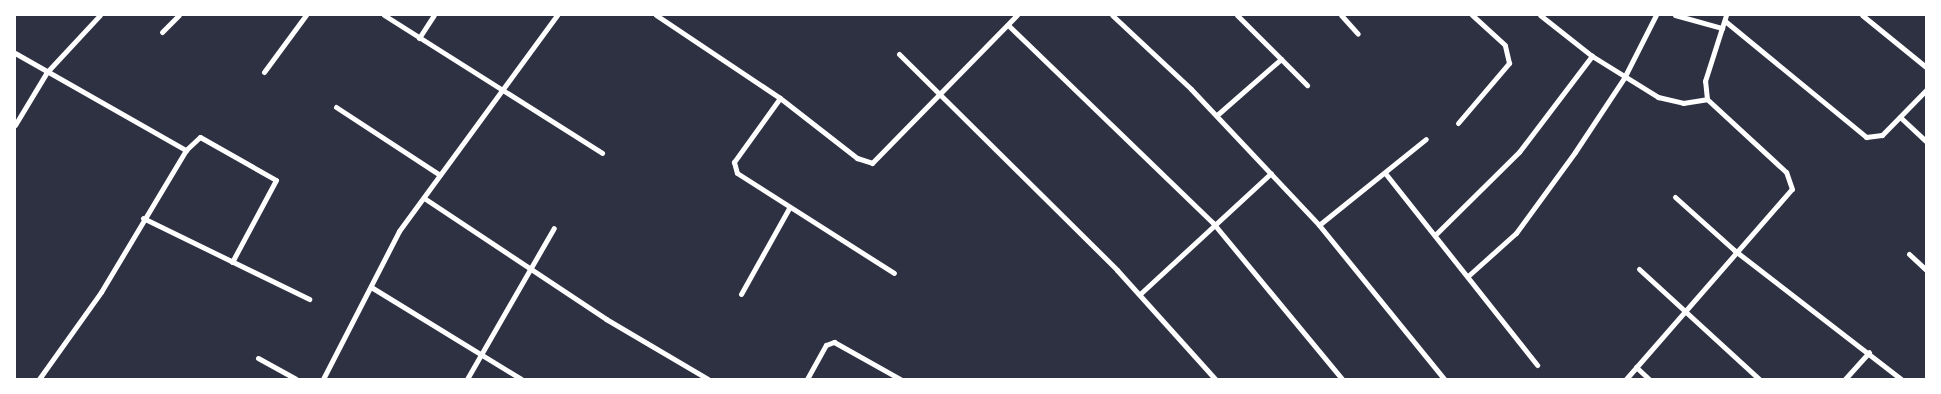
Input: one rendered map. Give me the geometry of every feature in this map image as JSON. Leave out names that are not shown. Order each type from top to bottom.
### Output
[{"type":"street","points":[[15,125],[48,72],[100,15]]},
{"type":"street","points":[[162,32],[179,15]]},
{"type":"street","points":[[264,72],[306,15]]},
{"type":"street","points":[[384,15],[499,91],[602,153]]},
{"type":"street","points":[[419,38],[434,15]]},
{"type":"street","points":[[324,379],[393,241],[499,91],[557,15]]},
{"type":"street","points":[[656,15],[780,98],[857,158],[872,163],[940,96],[1017,15]]},
{"type":"street","points":[[1112,15],[1216,115],[1319,225],[1444,379]]},
{"type":"street","points":[[1237,15],[1307,85]]},
{"type":"street","points":[[1341,15],[1358,34]]},
{"type":"street","points":[[1458,123],[1509,63],[1505,44],[1472,15]]},
{"type":"street","points":[[1540,15],[1592,56],[1624,78],[1670,101],[1707,99]]},
{"type":"street","points":[[1468,276],[1516,233],[1624,78],[1656,15]]},
{"type":"street","points":[[1675,15],[1722,28]]},
{"type":"street","points":[[1862,15],[1926,67]]},
{"type":"street","points":[[1626,379],[1734,250],[1792,189],[1786,172],[1707,99],[1705,81],[1725,18],[1866,137],[1882,135],[1926,90]]},
{"type":"street","points":[[1008,24],[1213,224],[1342,379]]},
{"type":"street","points":[[15,53],[186,150]]},
{"type":"street","points":[[899,54],[1140,294],[1215,379]]},
{"type":"street","points":[[1436,234],[1519,152],[1592,56]]},
{"type":"street","points":[[1216,115],[1281,59]]},
{"type":"street","points":[[780,98],[733,167],[789,208],[894,273]]},
{"type":"street","points":[[336,107],[440,175]]},
{"type":"street","points":[[1900,117],[1926,141]]},
{"type":"street","points":[[38,379],[102,292],[143,218],[186,150],[197,139],[205,138],[276,180],[232,262]]},
{"type":"street","points":[[1319,225],[1426,139]]},
{"type":"street","points":[[1140,294],[1213,224],[1271,173]]},
{"type":"street","points":[[1385,173],[1436,234],[1537,365]]},
{"type":"street","points":[[1675,197],[1734,250],[1869,352],[1901,379]]},
{"type":"street","points":[[424,198],[529,268],[708,379]]},
{"type":"street","points":[[741,294],[789,208]]},
{"type":"street","points":[[143,218],[310,300]]},
{"type":"street","points":[[467,379],[529,268],[554,228]]},
{"type":"street","points":[[1909,254],[1926,270]]},
{"type":"street","points":[[1638,269],[1684,308],[1759,379]]},
{"type":"street","points":[[371,288],[480,356],[521,379]]},
{"type":"street","points":[[807,379],[826,345],[834,342],[900,379]]},
{"type":"street","points":[[1845,379],[1869,352]]},
{"type":"street","points":[[258,358],[296,379]]},
{"type":"street","points":[[1636,367],[1649,379]]}]
